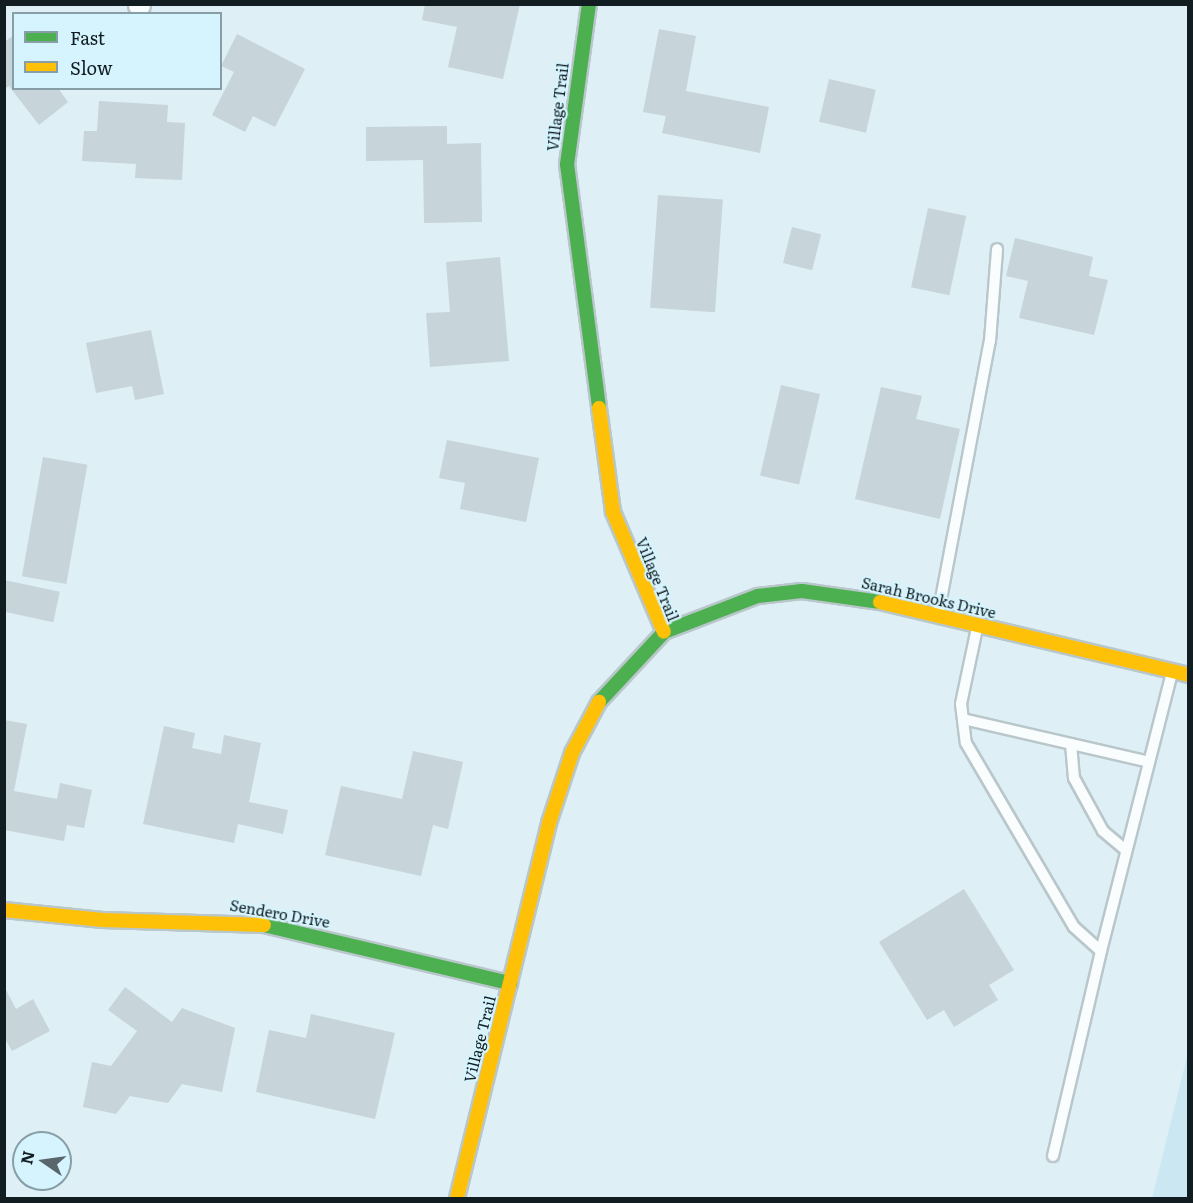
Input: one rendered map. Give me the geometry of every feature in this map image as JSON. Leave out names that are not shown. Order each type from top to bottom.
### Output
[{"type":"street","name":"Village Trail","points":[[457,1198],[510,983],[572,753],[618,677],[664,632],[613,512],[567,164],[589,4]]},
{"type":"street","name":"Sarah Brooks Drive","points":[[664,632],[758,596],[801,591],[938,615],[1188,675]]},
{"type":"street","name":"Sendero Drive","points":[[4,910],[102,920],[244,920],[510,983]]},
{"type":"lane","points":[[938,615],[985,376],[996,249]]},
{"type":"lane","points":[[977,624],[961,704],[966,743],[1074,927],[1101,951]]},
{"type":"lane","points":[[1053,1156],[1101,951],[1172,671]]},
{"type":"lane","points":[[963,719],[1149,762]]},
{"type":"lane","points":[[1071,744],[1074,777],[1103,831],[1126,850]]},
{"type":"shaded area","points":[[1188,1053],[1188,1198],[1152,1198]]},
{"type":"building","points":[[425,4],[520,4],[503,79],[448,67],[457,27],[422,20]]},
{"type":"building","points":[[659,29],[696,36],[686,91],[769,107],[760,153],[662,133],[666,116],[643,112]]},
{"type":"building","points":[[237,34],[305,69],[275,127],[253,116],[245,132],[212,115],[234,72],[222,66]]},
{"type":"building","points":[[12,36],[12,90],[9,86],[4,89],[4,42]]},
{"type":"building","points":[[829,79],[876,90],[866,133],[819,122]]},
{"type":"building","points":[[12,90],[59,90],[68,102],[39,125]]},
{"type":"building","points":[[99,101],[168,105],[167,122],[185,123],[182,180],[135,178],[136,164],[82,161],[84,131],[97,131]]},
{"type":"building","points":[[447,126],[447,144],[481,143],[482,222],[424,223],[423,160],[366,161],[366,127]]},
{"type":"building","points":[[658,195],[723,200],[715,312],[650,308]]},
{"type":"building","points":[[928,208],[966,216],[949,295],[911,287]]},
{"type":"building","points":[[792,227],[821,234],[812,270],[783,263]]},
{"type":"building","points":[[1015,238],[1093,257],[1089,276],[1108,280],[1094,335],[1019,318],[1028,281],[1006,276]]},
{"type":"building","points":[[500,257],[509,361],[430,367],[426,313],[450,312],[446,262]]},
{"type":"building","points":[[151,330],[164,394],[135,400],[132,386],[96,393],[86,343]]},
{"type":"building","points":[[781,385],[820,394],[799,485],[760,476]]},
{"type":"building","points":[[881,387],[922,396],[916,419],[960,429],[940,519],[855,499]]},
{"type":"building","points":[[447,440],[539,458],[526,522],[460,509],[465,483],[439,478]]},
{"type":"building","points":[[43,457],[87,465],[66,584],[22,576]]},
{"type":"building","points":[[4,580],[60,592],[53,622],[4,612]]},
{"type":"building","points":[[4,720],[27,724],[14,791],[57,799],[60,783],[92,790],[84,828],[67,825],[64,841],[4,830]]},
{"type":"building","points":[[164,726],[195,733],[192,748],[221,754],[224,735],[261,743],[249,802],[288,810],[283,834],[238,824],[234,843],[143,824]]},
{"type":"building","points":[[413,751],[463,762],[448,829],[433,825],[421,876],[325,855],[341,786],[402,799]]},
{"type":"building","points":[[964,889],[1014,970],[989,985],[998,1000],[954,1027],[944,1010],[927,1020],[879,942]]},
{"type":"building","points":[[4,986],[16,1009],[33,999],[50,1031],[12,1051],[4,1037]]},
{"type":"building","points":[[125,987],[172,1022],[182,1008],[235,1028],[222,1092],[182,1084],[168,1103],[130,1096],[116,1114],[83,1107],[92,1062],[111,1066],[137,1031],[108,1010]]},
{"type":"building","points":[[311,1014],[395,1033],[375,1119],[256,1092],[269,1030],[306,1038]]},
{"type":"traffic: fast","points":[[589,4],[567,164],[599,408]]},
{"type":"traffic: fast","points":[[599,702],[664,632],[758,596],[802,591],[880,602]]},
{"type":"traffic: fast","points":[[264,925],[510,983]]},
{"type":"traffic: slow","points":[[599,408],[613,512],[664,632]]},
{"type":"traffic: slow","points":[[880,602],[1188,675]]},
{"type":"traffic: slow","points":[[457,1198],[549,823],[572,753],[599,702]]},
{"type":"traffic: slow","points":[[4,910],[102,920],[264,925]]}]
